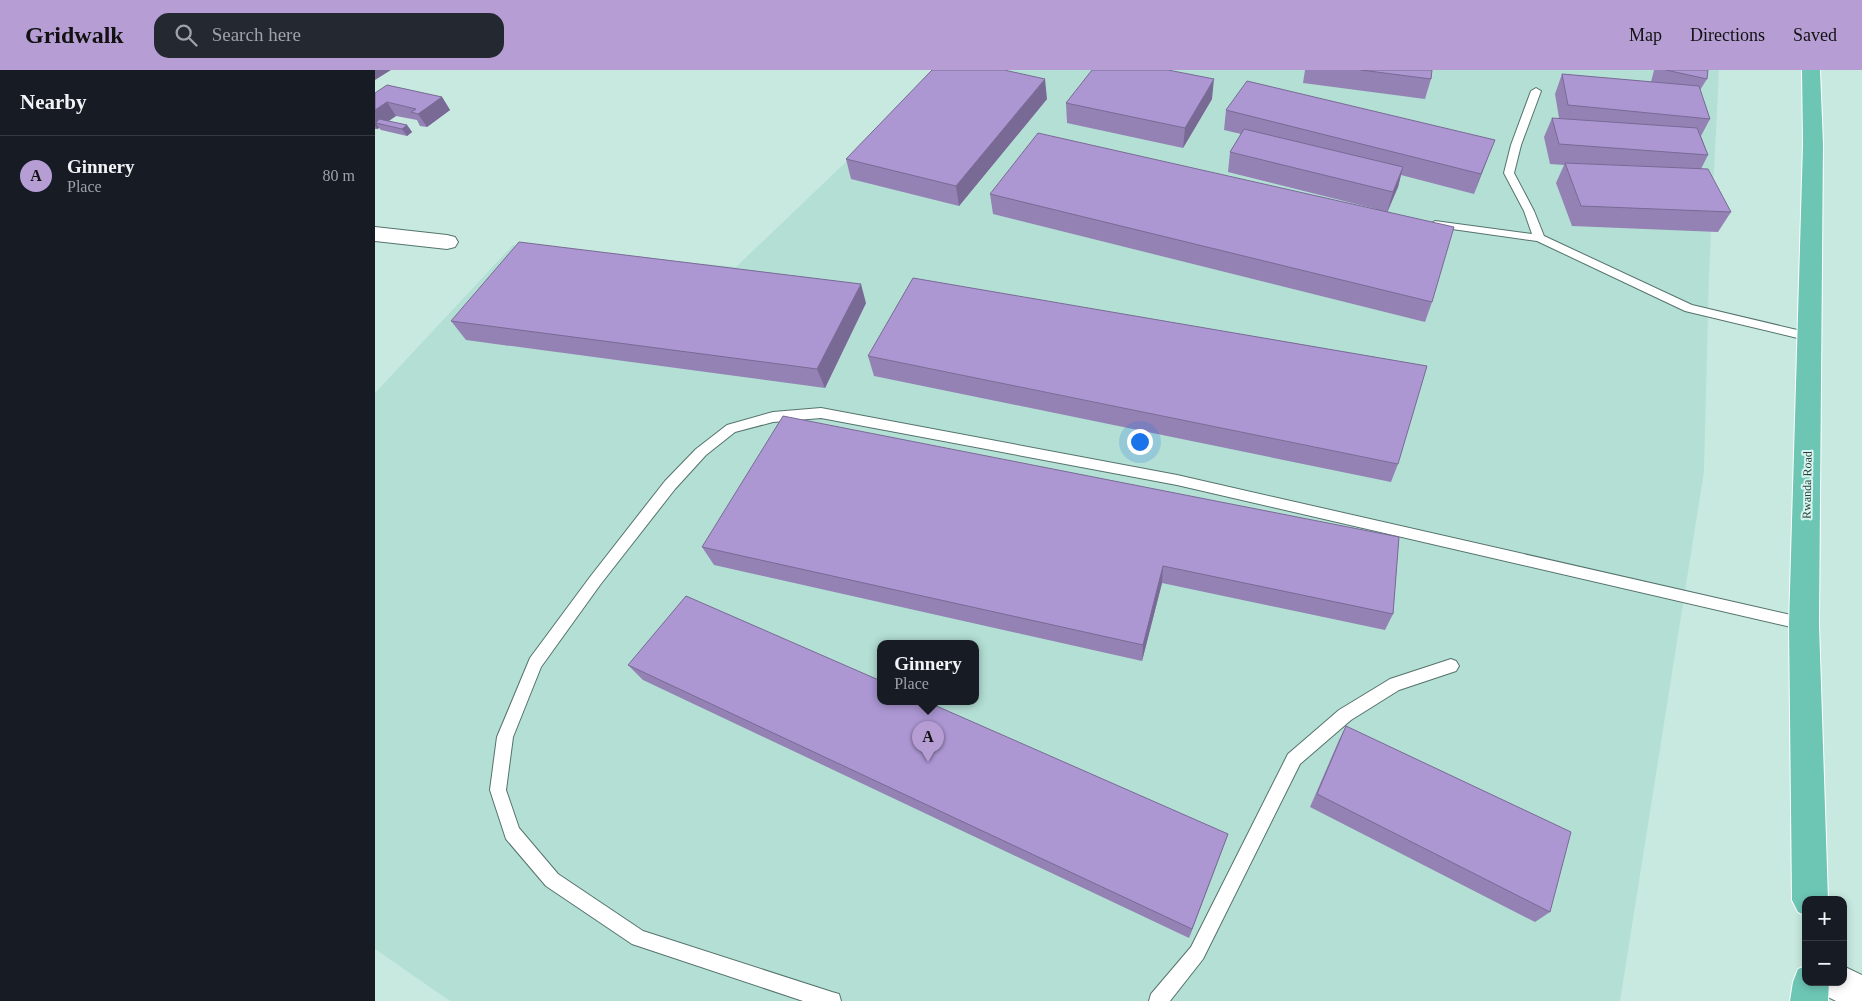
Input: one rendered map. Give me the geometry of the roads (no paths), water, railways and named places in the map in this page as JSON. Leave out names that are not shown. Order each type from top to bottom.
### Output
[{"type":"highway","name":"Rwanda Road","points":[[1810,896],[1804,624],[1813,144],[1811,70]]},
{"type":"highway","points":[[1809,1001],[1811,986]]},
{"type":"street","points":[[375,234],[447,242]]},
{"type":"street","points":[[1845,986],[1862,994]]},
{"type":"lane","points":[[1536,91],[1516,145],[1509,173],[1529,211],[1539,238]]},
{"type":"lane","points":[[1422,222],[1539,238],[1689,308],[1810,337]]},
{"type":"lane","points":[[832,1001],[638,938],[551,880],[513,833],[498,790],[505,737],[535,662],[595,580],[670,485],[701,452],[731,428],[773,417],[821,413],[1177,480],[1804,624]]},
{"type":"lane","points":[[1158,1001],[1197,953],[1294,759],[1345,715],[1395,684],[1451,666]]},
{"type":"place","name":"Ginnery","points":[[928,762]]}]
